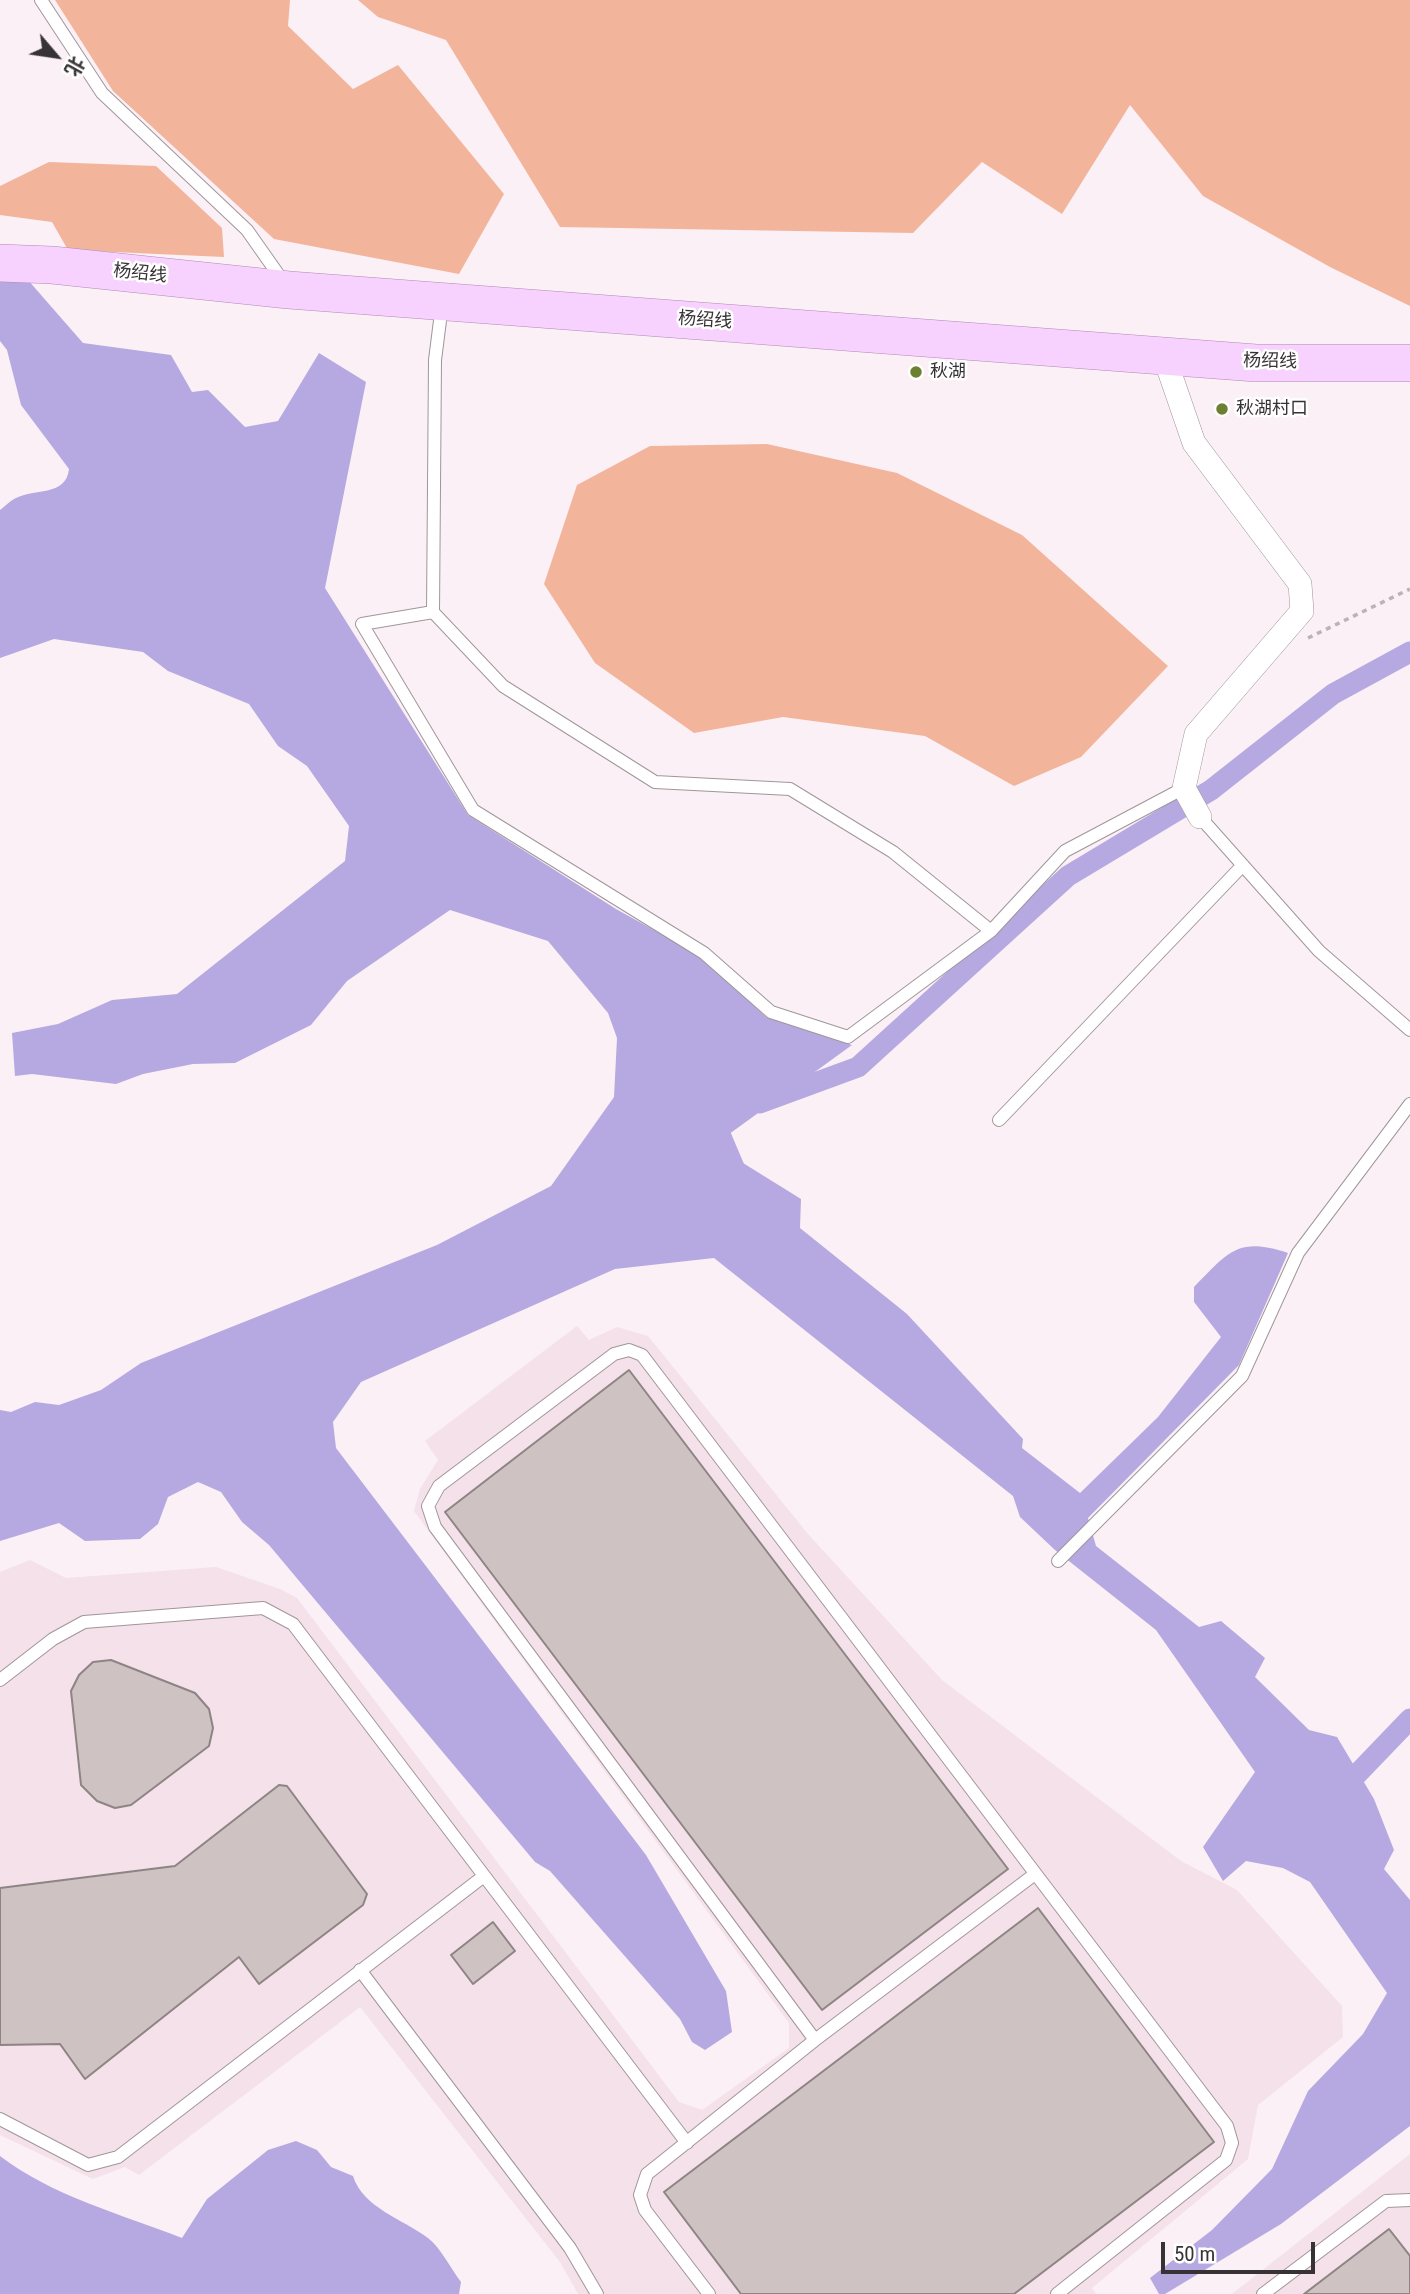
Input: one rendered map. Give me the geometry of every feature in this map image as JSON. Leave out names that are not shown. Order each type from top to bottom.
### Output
[{"type":"main road","name":"杨绍线","points":[[0,263],[52,265],[289,290],[1256,363],[1410,363]]},
{"type":"street","points":[[1164,356],[1194,443],[1300,584],[1302,611],[1196,734],[1184,788],[1200,817]]},
{"type":"lane","points":[[41,0],[102,93],[247,230],[289,290]]},
{"type":"lane","points":[[443,301],[435,360],[433,612],[503,687],[655,782],[790,789],[894,852],[991,931]]},
{"type":"lane","points":[[433,612],[362,624],[473,810],[704,953],[771,1012],[848,1037],[991,931],[1065,851],[1184,788]]},
{"type":"lane","points":[[1200,817],[1319,951],[1410,1030]]},
{"type":"lane","points":[[999,1120],[1243,865]]},
{"type":"lane","points":[[1058,1561],[1242,1376],[1298,1253],[1410,1104]]},
{"type":"lane","points":[[816,2040],[435,1527],[428,1506],[439,1486],[614,1354],[629,1350],[642,1355],[1227,2126],[1232,2143],[1226,2160],[1057,2294]]},
{"type":"lane","points":[[0,1680],[53,1639],[84,1622],[263,1608],[293,1624],[687,2143]]},
{"type":"lane","points":[[709,2294],[645,2210],[640,2195],[647,2174],[816,2040],[1035,1874]]},
{"type":"lane","points":[[0,2119],[88,2165],[118,2157],[484,1876]]},
{"type":"lane","points":[[360,1970],[570,2248],[597,2294]]},
{"type":"lane","points":[[1262,2294],[1386,2201],[1410,2200]]},
{"type":"path","points":[[1305,640],[1410,589]]},
{"type":"shaded area","points":[[55,0],[290,0],[288,26],[353,89],[398,65],[504,194],[459,274],[274,239],[113,91]]},
{"type":"shaded area","points":[[358,0],[1410,0],[1410,306],[1330,267],[1203,196],[1130,105],[1062,214],[982,162],[913,233],[560,227],[446,40],[378,17]]},
{"type":"shaded area","points":[[49,162],[156,166],[222,228],[224,257],[68,250],[52,222],[0,215],[0,186]]},
{"type":"shaded area","points":[[0,248],[83,343],[171,355],[192,392],[208,390],[245,427],[278,421],[319,353],[366,382],[325,588],[468,815],[616,909],[701,956],[766,1017],[852,1045],[714,1145],[801,1199],[800,1228],[907,1314],[1023,1439],[1022,1448],[1080,1493],[1158,1417],[1221,1337],[1194,1302],[1194,1287],[1225,1257],[1245,1247],[1257,1246],[1288,1253],[1239,1365],[1088,1518],[1096,1546],[1199,1627],[1221,1621],[1265,1658],[1255,1677],[1309,1730],[1337,1737],[1374,1799],[1394,1850],[1384,1869],[1410,1900],[1410,2126],[1281,2224],[1165,2294],[1159,2294],[1150,2278],[1212,2230],[1272,2169],[1308,2091],[1363,2034],[1387,1993],[1310,1882],[1283,1868],[1246,1861],[1223,1881],[1203,1847],[1255,1772],[1156,1630],[1055,1550],[1020,1517],[1013,1496],[714,1258],[615,1269],[361,1382],[333,1422],[336,1448],[646,1855],[726,1991],[732,2032],[705,2050],[692,2042],[680,2019],[550,1871],[535,1862],[269,1545],[242,1522],[221,1492],[198,1482],[168,1497],[158,1524],[140,1539],[85,1541],[59,1523],[0,1541],[0,1410],[11,1412],[35,1402],[59,1405],[101,1390],[141,1363],[437,1245],[551,1186],[614,1097],[617,1038],[608,1013],[548,941],[450,910],[347,981],[311,1025],[235,1063],[193,1064],[143,1074],[116,1084],[32,1074],[15,1076],[12,1033],[58,1024],[112,1000],[177,994],[345,861],[349,826],[307,766],[278,746],[249,704],[168,671],[143,652],[54,639],[0,658],[0,510],[12,500],[62,484],[69,469],[21,405],[7,350],[0,341]]},
{"type":"shaded area","points":[[767,444],[897,473],[1022,535],[1168,666],[1081,757],[1014,786],[925,736],[783,717],[694,733],[595,663],[544,584],[577,485],[650,446]]},
{"type":"shaded area","points":[[577,1326],[589,1340],[617,1327],[648,1336],[808,1534],[942,1680],[1181,1861],[1237,1890],[1342,2006],[1343,2037],[1258,2105],[1248,2159],[1092,2288],[1096,2294],[578,2294],[560,2262],[360,2007],[139,2175],[125,2167],[93,2179],[0,2135],[0,1572],[30,1560],[66,1578],[216,1567],[280,1589],[297,1598],[679,2102],[702,2110],[789,2048],[789,2023],[414,1511],[420,1489],[438,1460],[425,1441]]},
{"type":"shaded area","points":[[296,2141],[317,2150],[331,2167],[353,2176],[365,2197],[433,2242],[461,2282],[459,2294],[0,2294],[0,2156],[20,2170],[64,2193],[182,2238],[207,2199],[268,2150]]},
{"type":"shaded area","points":[[1410,2154],[1410,2294],[1232,2294]]},
{"type":"building","points":[[629,1370],[1008,1869],[822,2010],[445,1512]]},
{"type":"building","points":[[111,1660],[195,1693],[209,1709],[213,1728],[209,1746],[131,1805],[115,1808],[97,1801],[81,1785],[71,1691],[79,1675],[93,1662]]},
{"type":"building","points":[[279,1785],[287,1786],[367,1894],[363,1905],[259,1984],[239,1957],[85,2079],[60,2044],[0,2045],[0,1888],[175,1866]]},
{"type":"building","points":[[1038,1908],[1214,2142],[1014,2294],[741,2294],[664,2192]]},
{"type":"building","points":[[493,1922],[515,1951],[473,1984],[451,1955]]},
{"type":"building","points":[[1389,2229],[1410,2256],[1410,2294],[1304,2294]]},
{"type":"waterway","points":[[760,1103],[858,1067],[1068,876],[1211,790],[1333,694],[1410,652]]},
{"type":"waterway","points":[[711,1113],[739,1179]]},
{"type":"waterway","points":[[1339,1793],[1410,1719]]},
{"type":"place","name":"秋湖","points":[[916,372]]},
{"type":"place","name":"秋湖村口","points":[[1222,409]]}]
